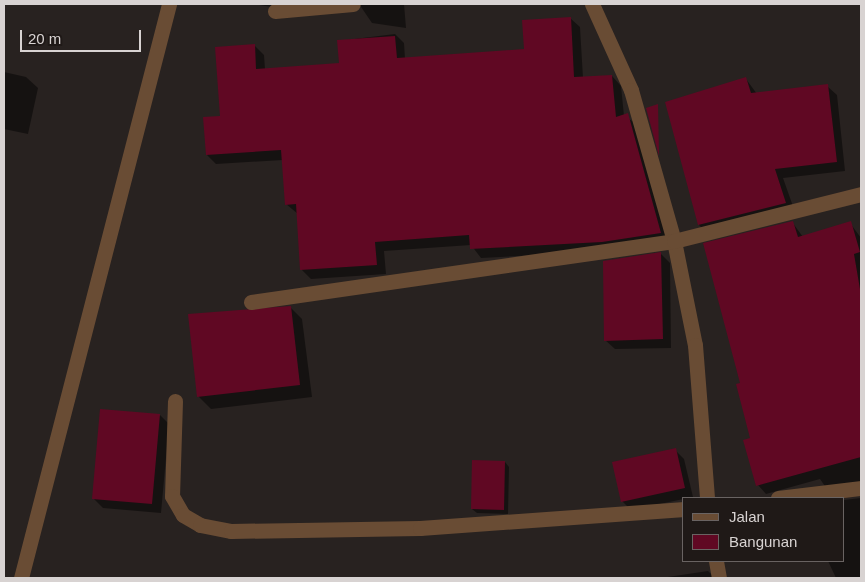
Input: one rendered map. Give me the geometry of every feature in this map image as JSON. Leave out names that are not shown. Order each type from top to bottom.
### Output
[{"type":"street","points":[[21,578],[169,4]]},
{"type":"street","points":[[275,11],[353,4]]},
{"type":"street","points":[[592,4],[630,90],[674,242],[695,345],[707,497]]},
{"type":"street","points":[[251,302],[674,242],[861,194]]},
{"type":"street","points":[[175,401],[172,496],[183,515],[200,525],[231,531],[420,528],[682,509]]},
{"type":"street","points":[[786,497],[861,488]]},
{"type":"street","points":[[716,562],[719,578]]},
{"type":"building","points":[[571,17],[574,77],[612,75],[616,117],[628,113],[661,233],[602,242],[470,249],[469,235],[375,242],[377,265],[300,270],[296,204],[285,205],[281,150],[206,155],[203,117],[220,116],[215,47],[255,44],[256,69],[339,63],[337,40],[395,36],[397,58],[524,49],[522,20]]},
{"type":"building","points":[[746,77],[751,93],[828,84],[837,162],[775,169],[786,203],[698,225],[665,102]]},
{"type":"building","points":[[658,104],[659,156],[646,108]]},
{"type":"building","points":[[793,221],[798,237],[851,221],[860,252],[854,254],[861,295],[861,457],[756,486],[743,440],[750,438],[736,384],[740,383],[703,243]]},
{"type":"building","points":[[661,252],[663,339],[604,341],[603,261]]},
{"type":"building","points":[[291,306],[300,385],[197,397],[188,314]]},
{"type":"building","points":[[100,409],[160,414],[152,504],[92,499]]},
{"type":"building","points":[[676,448],[685,488],[621,502],[612,462]]},
{"type":"building","points":[[472,460],[505,461],[504,510],[471,509]]}]
